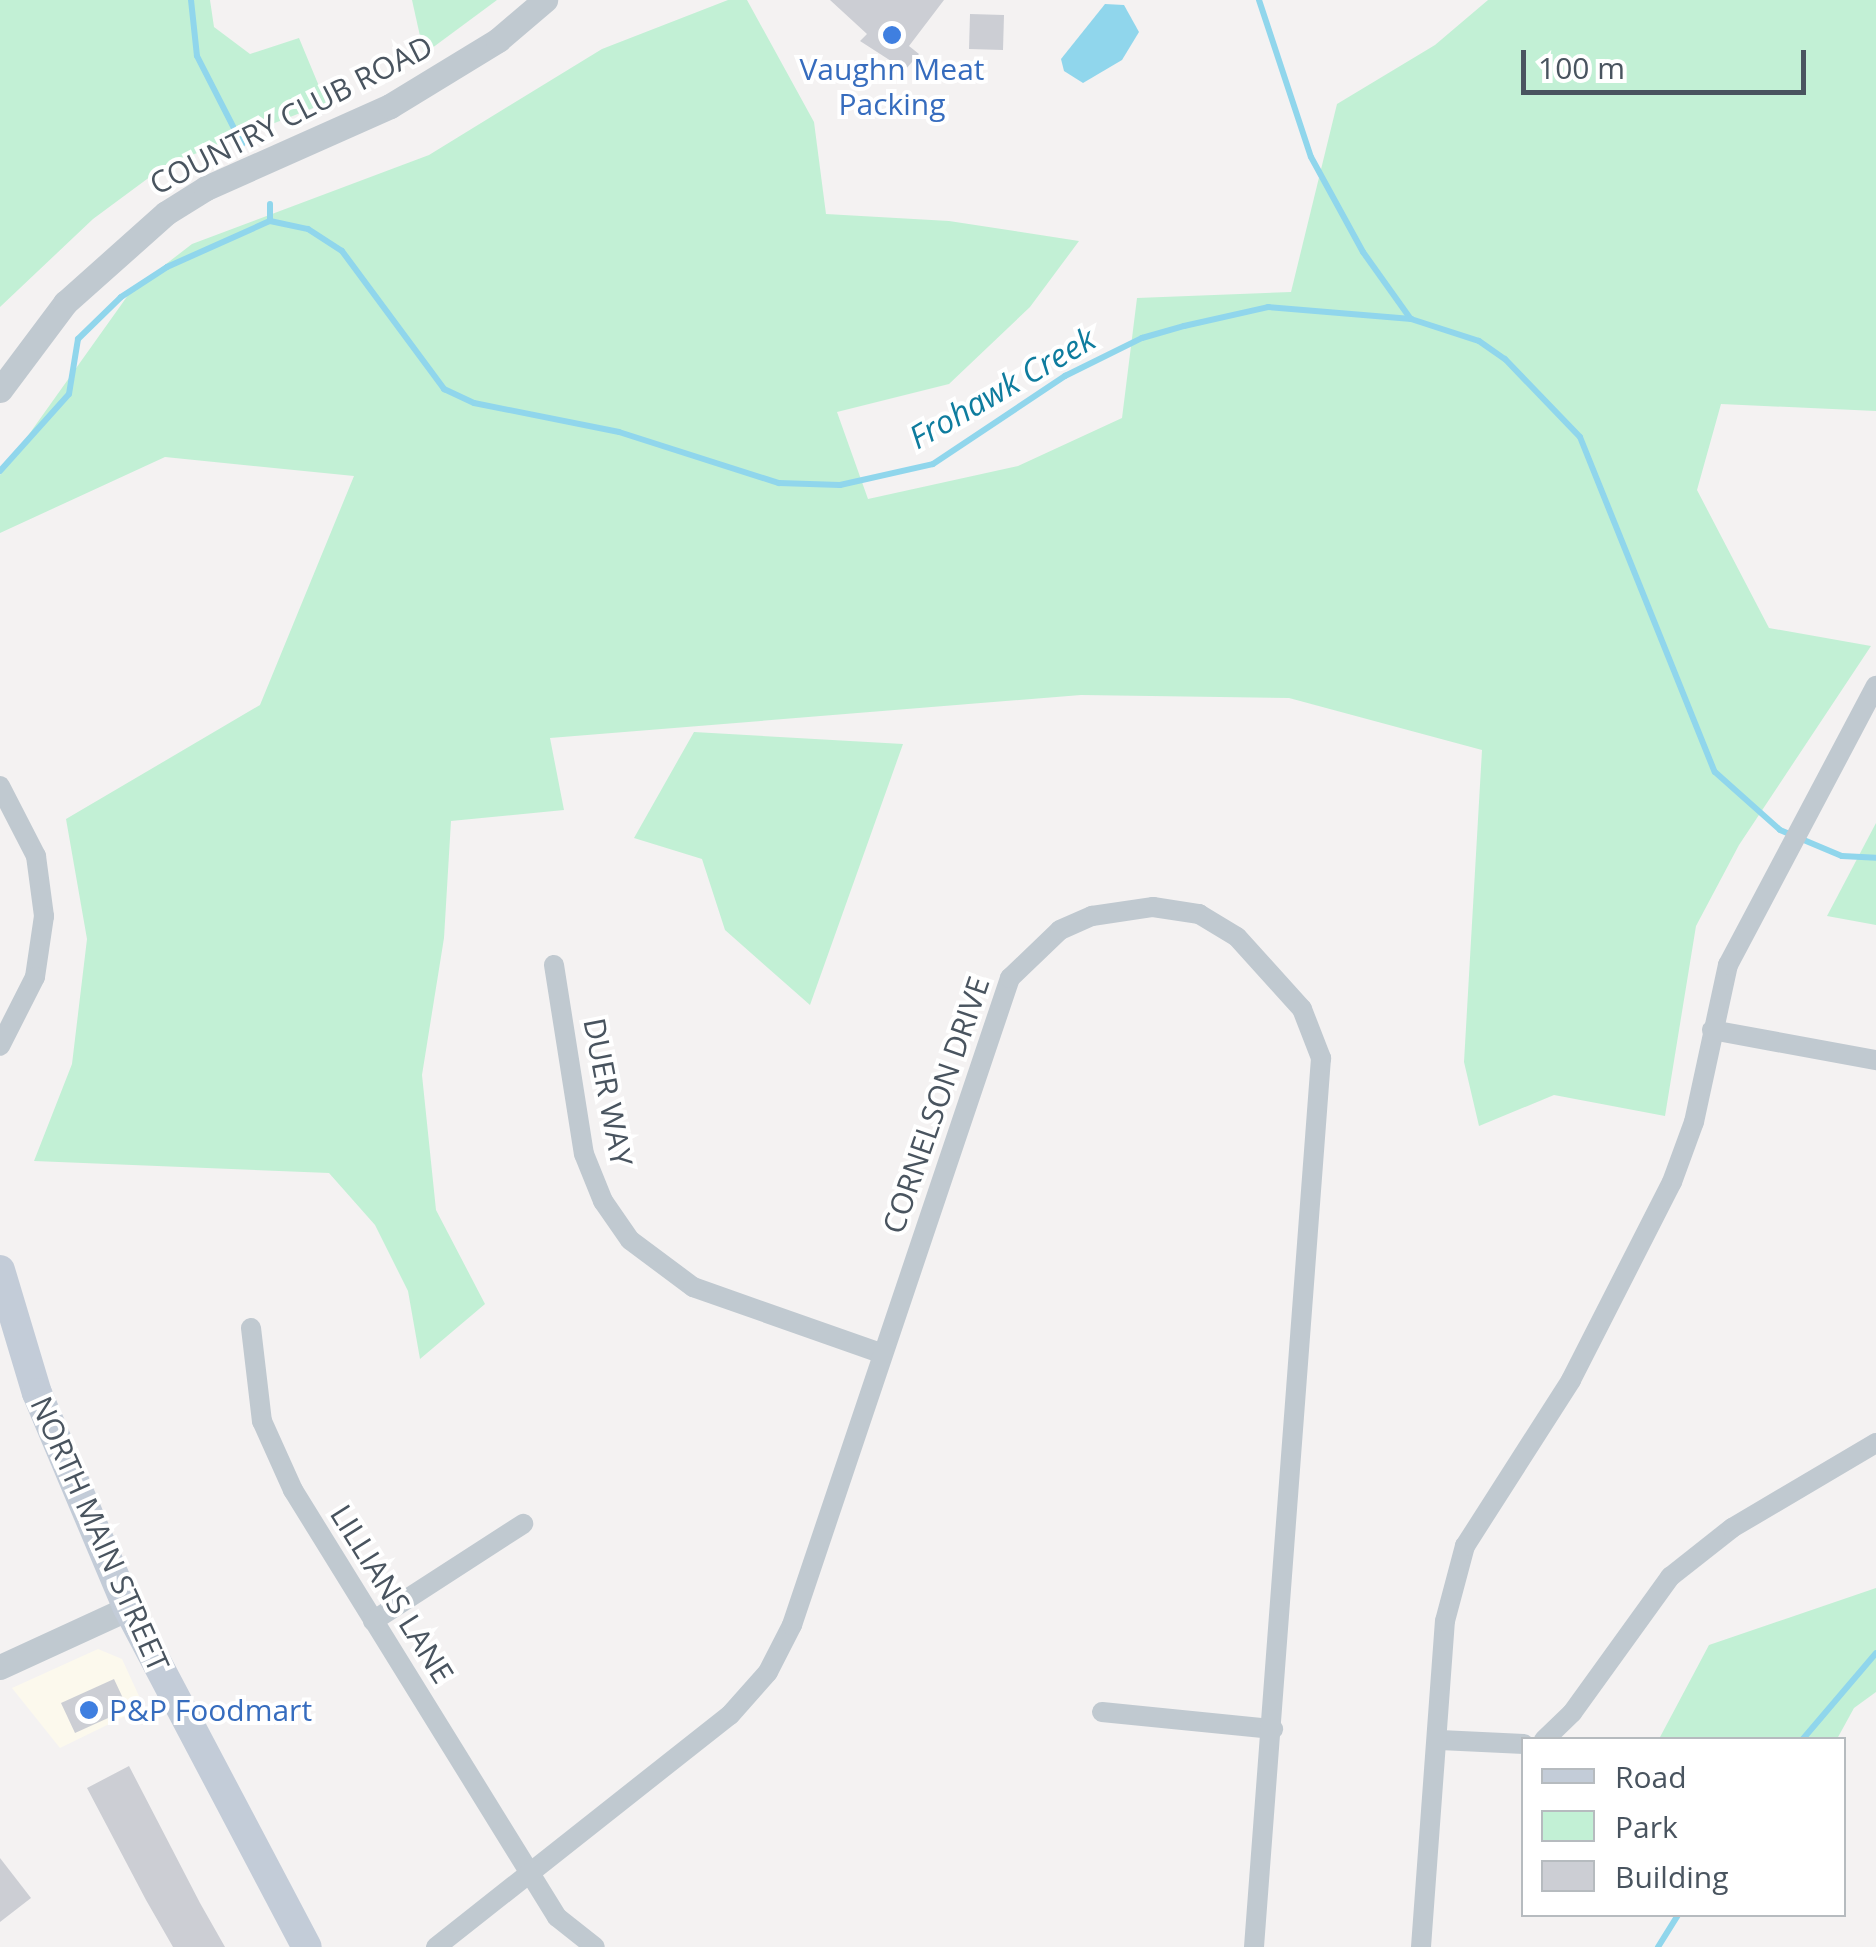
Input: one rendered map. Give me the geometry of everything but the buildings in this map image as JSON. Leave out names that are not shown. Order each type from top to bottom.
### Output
[{"type":"main road","name":"NORTH MAIN STREET","points":[[0,1270],[37,1392],[128,1608],[307,1947]]},
{"type":"street","name":"COUNTRY CLUB ROAD","points":[[0,390],[85,282],[166,213],[206,188],[390,106],[498,40],[545,0]]},
{"type":"street","points":[[1421,1947],[1440,1740],[1445,1621],[1465,1546],[1570,1380],[1672,1182],[1694,1122],[1728,964],[1876,686]]},
{"type":"street","points":[[0,786],[36,856],[44,916],[34,976],[0,1046]]},
{"type":"street","name":"CORNELSON DRIVE","points":[[436,1947],[730,1715],[768,1672],[792,1625],[1004,993],[1021,962],[1060,930],[1122,909],[1198,914],[1237,937],[1302,1009],[1322,1072],[1254,1947]]},
{"type":"street","name":"DUER WAY","points":[[554,966],[584,1154],[602,1201],[630,1240],[693,1287],[883,1354]]},
{"type":"street","points":[[1712,1030],[1876,1060]]},
{"type":"street","name":"LILLIANS LANE","points":[[251,1328],[260,1408],[274,1452],[373,1621],[530,1873]]},
{"type":"street","points":[[1547,1737],[1572,1713],[1670,1577],[1732,1528],[1876,1442]]},
{"type":"street","points":[[373,1621],[523,1524]]},
{"type":"street","points":[[0,1667],[128,1608]]},
{"type":"street","points":[[1102,1712],[1273,1729]]},
{"type":"street","points":[[1440,1740],[1521,1744]]},
{"type":"street","points":[[530,1873],[558,1916],[595,1947]]},
{"type":"shaded area","points":[[98,1649],[122,1659],[144,1707],[60,1748],[12,1688]]},
{"type":"green space","points":[[0,0],[210,0],[214,27],[250,54],[299,38],[326,103],[166,165],[93,219],[0,307]]},
{"type":"green space","points":[[412,0],[497,0],[424,54]]},
{"type":"green space","points":[[728,0],[747,0],[814,122],[826,214],[949,221],[1079,241],[1030,307],[949,384],[837,412],[868,499],[1018,466],[1122,418],[1137,298],[1291,292],[1337,104],[1435,45],[1488,0],[1876,0],[1876,411],[1721,404],[1697,490],[1769,628],[1871,646],[1739,845],[1696,926],[1665,1116],[1554,1095],[1479,1126],[1464,1062],[1482,750],[1289,698],[1081,695],[550,738],[564,810],[451,821],[444,938],[422,1075],[436,1210],[485,1304],[420,1359],[408,1291],[375,1225],[329,1173],[34,1161],[72,1064],[87,939],[66,819],[260,705],[354,476],[165,457],[0,533],[0,475],[131,291],[192,244],[429,155],[602,49]]},
{"type":"green space","points":[[694,732],[903,744],[810,1005],[725,930],[702,859],[634,838]]},
{"type":"green space","points":[[1876,823],[1876,925],[1827,916]]},
{"type":"green space","points":[[1876,1588],[1876,1692],[1854,1708],[1838,1737],[1660,1737],[1709,1645]]},
{"type":"water","points":[[1105,4],[1124,5],[1139,32],[1122,60],[1083,83],[1064,71],[1061,59]]},
{"type":"waterway","points":[[191,0],[197,56],[242,144]]},
{"type":"waterway","points":[[1259,0],[1311,157],[1363,252],[1410,318]]},
{"type":"waterway","points":[[270,204],[270,221]]},
{"type":"waterway","name":"Frohawk Creek","points":[[0,471],[69,394],[78,339],[121,297],[167,267],[270,221],[308,229],[342,251],[444,389],[474,403],[619,432],[779,483],[840,485],[933,464],[1065,376],[1142,338],[1184,326],[1268,307],[1411,319],[1479,341],[1505,359],[1580,437],[1715,772],[1780,830],[1842,856],[1876,858]]},
{"type":"waterway","points":[[1805,1737],[1876,1653]]},
{"type":"waterway","points":[[1658,1947],[1677,1917]]},
{"type":"place","name":"Vaughn Meat Packing","points":[[892,35]]},
{"type":"place","name":"P&P Foodmart","points":[[89,1710]]}]
